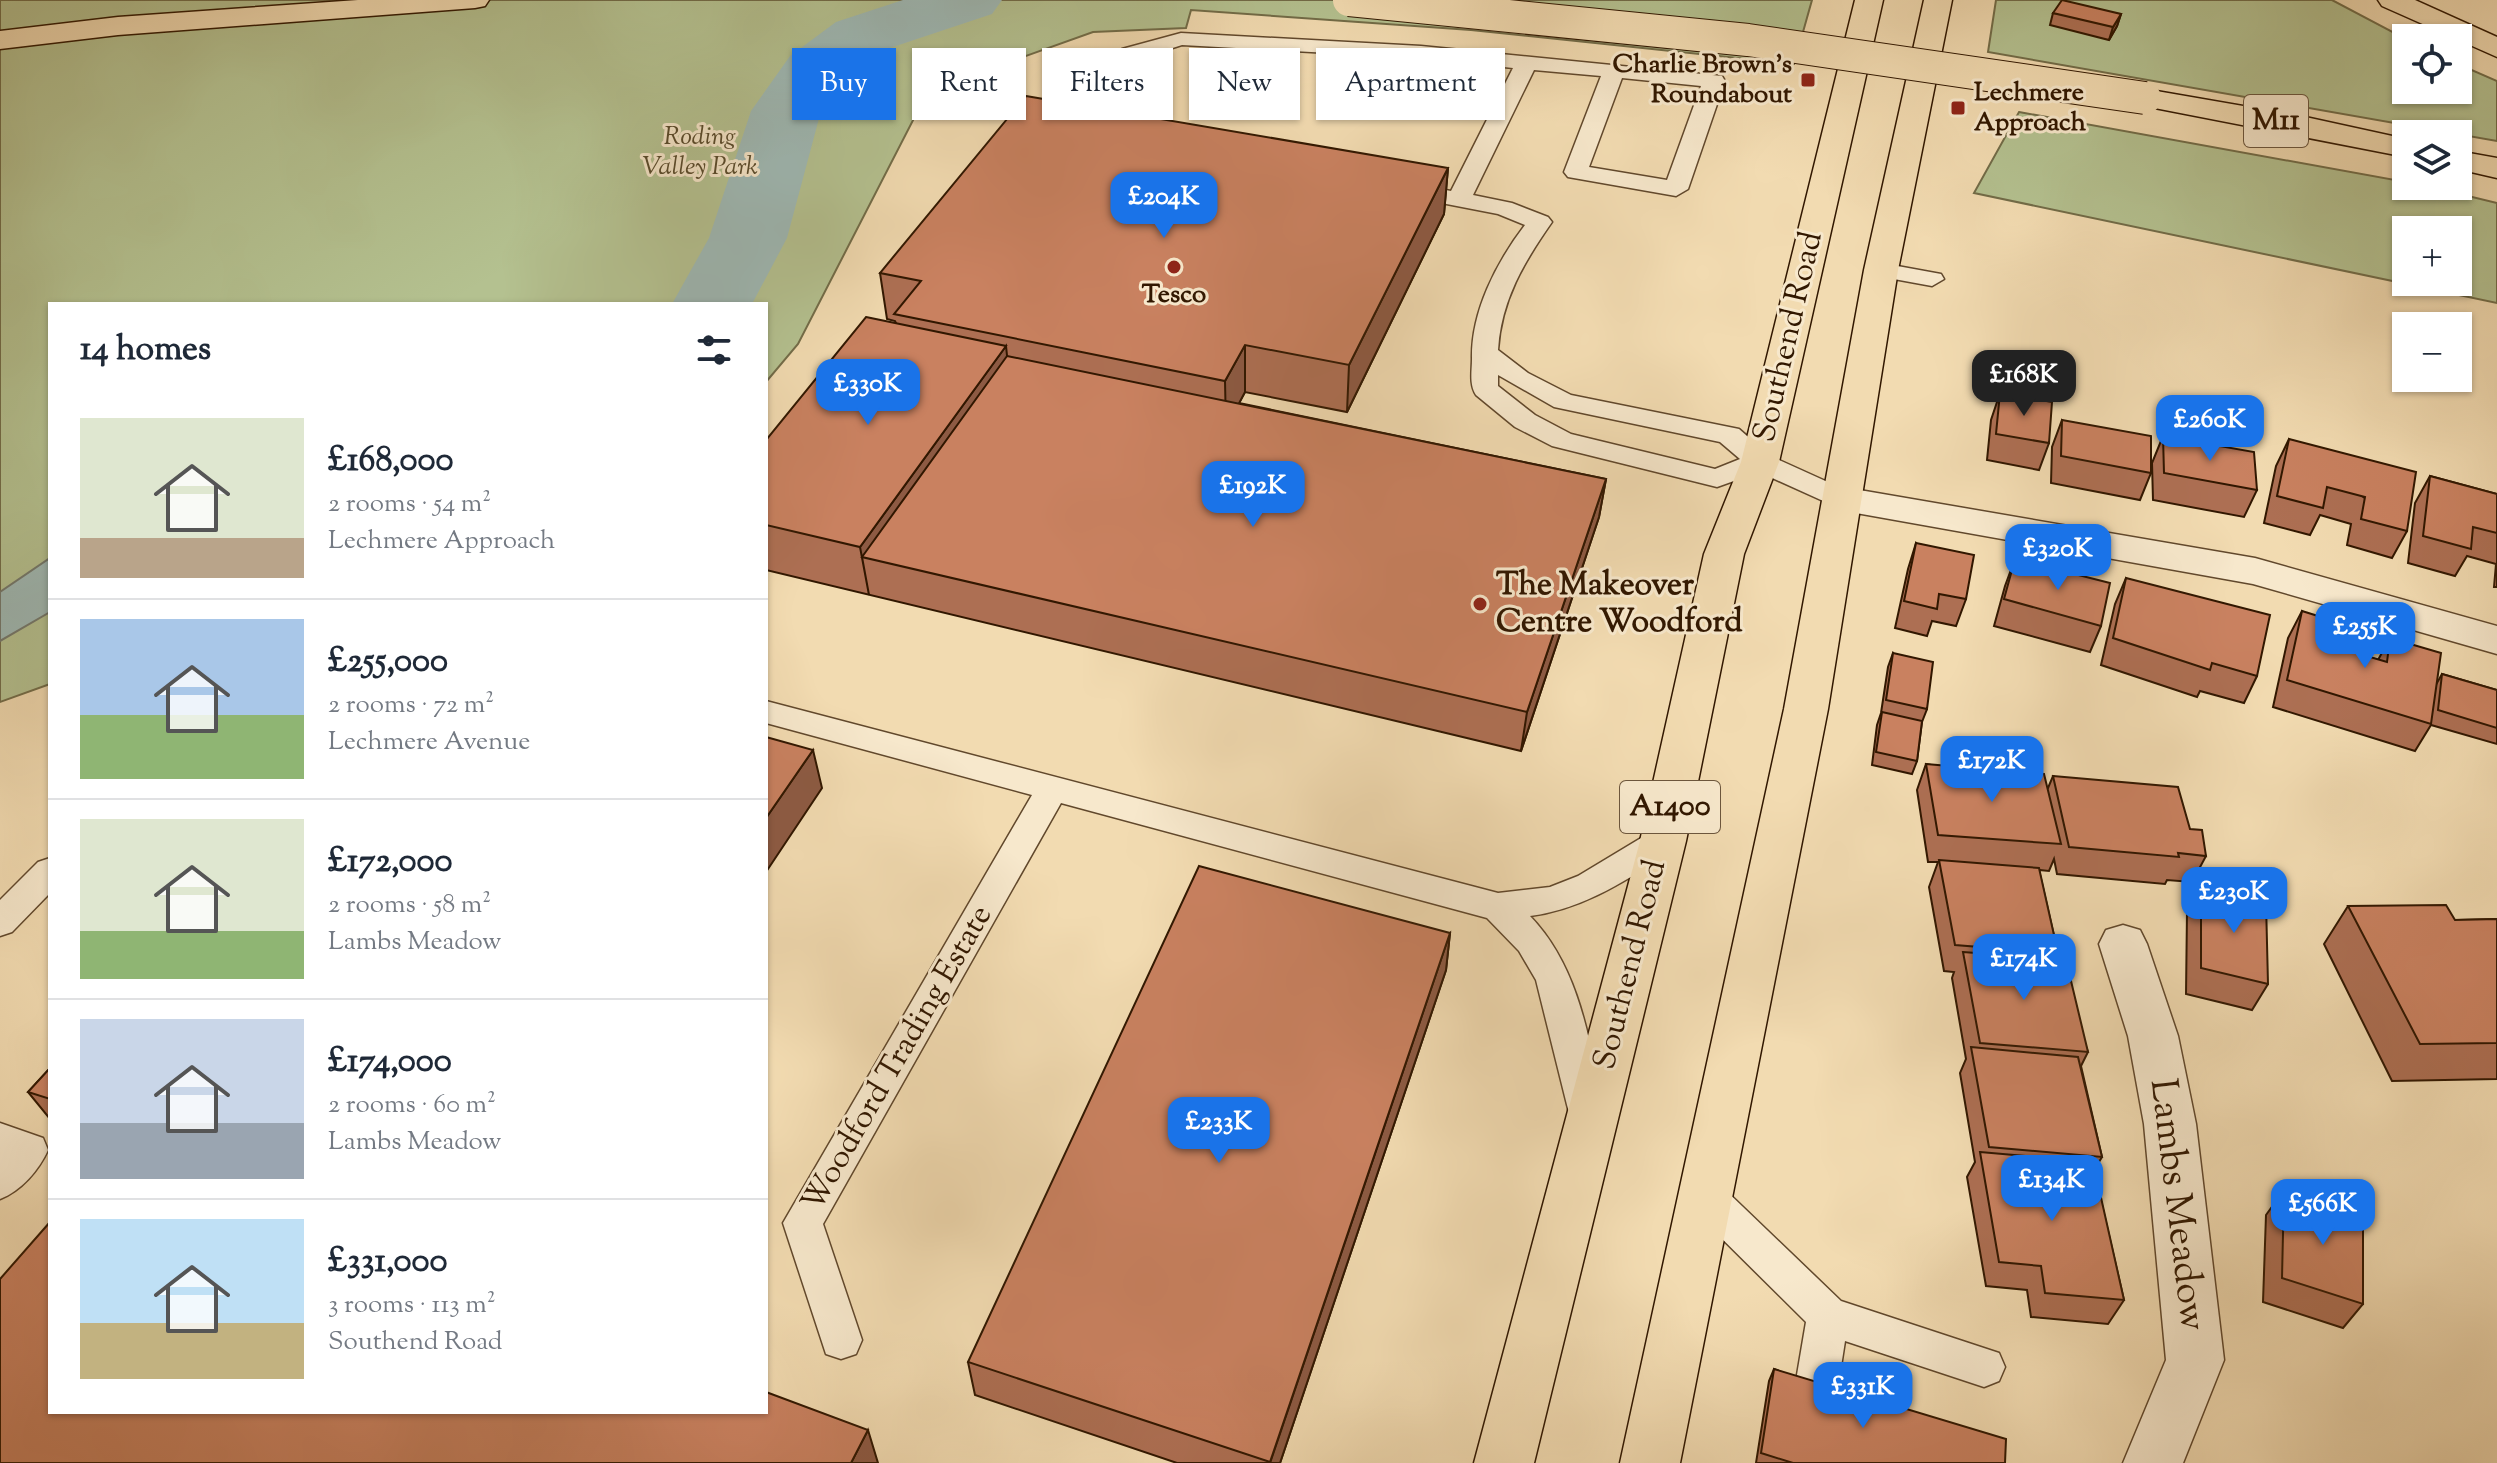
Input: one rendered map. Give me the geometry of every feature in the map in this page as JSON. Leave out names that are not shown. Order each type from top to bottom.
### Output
[{"type":"highway","points":[[0,40],[118,26],[475,0]]},
{"type":"highway","name":"M11","points":[[1349,0],[1608,23],[1782,43],[2145,98],[2301,125],[2392,145]]},
{"type":"highway","name":"Southend Road","points":[[1504,1463],[1663,841],[1724,554],[1760,462],[1869,0]]},
{"type":"highway","points":[[1650,1463],[1806,709],[1881,270],[1938,0]]},
{"type":"highway","points":[[2402,6],[2497,48]]},
{"type":"highway","points":[[2472,163],[2497,168]]},
{"type":"street","points":[[1842,499],[2255,571],[2497,640]]},
{"type":"street","name":"Lambs Meadow","points":[[2123,944],[2153,1036],[2170,1124],[2195,1360],[2153,1463]]},
{"type":"lane","points":[[1100,136],[1070,131],[1130,54],[1181,39],[1328,45],[1527,61],[1614,70],[1714,81],[1676,189],[1576,172],[1614,70]]},
{"type":"lane","points":[[1459,199],[1527,61]]},
{"type":"lane","points":[[1375,184],[1504,208],[1540,222],[1521,246],[1488,317],[1482,350],[1485,389],[1525,421],[1562,440],[1717,478],[1760,462]]},
{"type":"lane","points":[[1881,270],[1932,279]]},
{"type":"lane","points":[[1482,350],[1519,379],[1563,401],[1729,435],[1760,462],[1842,499]]},
{"type":"lane","points":[[768,713],[1498,907],[1553,900],[1590,885],[1663,841]]},
{"type":"lane","name":"Woodford Trading Estate","points":[[841,1340],[803,1223],[1053,788]]},
{"type":"lane","points":[[0,922],[48,873]]},
{"type":"lane","points":[[1498,907],[1527,936],[1548,966],[1570,1042],[1589,1131]]},
{"type":"lane","points":[[0,1140],[29,1150],[0,1182]]},
{"type":"lane","points":[[1704,1195],[1828,1316],[1984,1367]]},
{"type":"lane","points":[[1804,1463],[1828,1316]]},
{"type":"green space","name":"Roding Valley Park","points":[[0,0],[1812,0],[1794,64],[1471,30],[1191,10],[1186,28],[1093,32],[1026,56],[1026,48],[912,48],[913,120],[798,344],[768,380],[768,302],[48,302],[48,685],[0,702]]},
{"type":"green space","points":[[1996,0],[2332,0],[2392,32],[2392,104],[2472,104],[2472,70],[2497,81],[2497,141],[2472,137],[2472,120],[2392,120],[2392,123],[1988,52]]},
{"type":"green space","points":[[2019,112],[2392,179],[2392,200],[2472,200],[2472,197],[2497,203],[2497,303],[2464,296],[2472,296],[2472,216],[2392,216],[2392,281],[1974,193]]},
{"type":"water","points":[[48,559],[48,613],[0,641],[0,592]]},
{"type":"building","points":[[2062,0],[2121,14],[2113,27],[2053,13]]},
{"type":"building","name":"Tesco","points":[[1026,96],[1042,99],[1042,120],[1167,120],[1448,168],[1349,365],[1245,345],[1225,381],[894,314],[921,281],[880,273],[1006,120],[1026,120]]},
{"type":"building","points":[[866,317],[1006,346],[860,547],[768,525],[768,438]]},
{"type":"building","points":[[1007,356],[1606,479],[1527,712],[862,557]]},
{"type":"building","points":[[2000,393],[2052,402],[2049,443],[1996,434]]},
{"type":"building","points":[[2062,420],[2151,436],[2151,473],[2061,456]]},
{"type":"building","points":[[2163,436],[2254,452],[2257,490],[2164,473]]},
{"type":"building","points":[[2289,439],[2416,472],[2407,531],[2361,519],[2365,497],[2327,487],[2323,508],[2277,496]]},
{"type":"building","points":[[2430,476],[2497,494],[2497,533],[2473,527],[2471,549],[2423,536]]},
{"type":"building","points":[[1916,543],[1974,555],[1966,599],[1939,594],[1937,609],[1904,601]]},
{"type":"building","points":[[2015,559],[2110,583],[2101,626],[2004,599]]},
{"type":"building","points":[[2126,578],[2270,615],[2257,676],[2212,663],[2210,670],[2113,638]]},
{"type":"building","points":[[2302,611],[2350,626],[2346,650],[2387,662],[2390,638],[2441,653],[2431,724],[2287,680]]},
{"type":"building","points":[[1893,653],[1933,662],[1927,709],[1886,700]]},
{"type":"building","points":[[2442,674],[2497,690],[2497,728],[2438,710]]},
{"type":"building","points":[[1882,712],[1922,721],[1917,761],[1876,752]]},
{"type":"building","points":[[768,738],[813,750],[768,815]]},
{"type":"building","points":[[1926,764],[2044,774],[2061,844],[1938,835]]},
{"type":"building","points":[[2053,776],[2178,787],[2190,829],[2202,830],[2206,856],[2178,853],[2179,857],[2069,847]]},
{"type":"building","points":[[1939,860],[2039,868],[2058,953],[1955,945]]},
{"type":"building","points":[[1199,866],[1450,933],[1270,1462],[968,1362]]},
{"type":"building","points":[[2201,885],[2266,902],[2268,984],[2201,968]]},
{"type":"building","points":[[2446,905],[2455,920],[2497,919],[2497,1043],[2420,1044],[2348,906]]},
{"type":"building","points":[[1963,952],[2066,960],[2088,1052],[1980,1043]]},
{"type":"building","points":[[1971,1047],[2078,1057],[2102,1157],[1989,1147]]},
{"type":"building","points":[[48,1070],[48,1098],[28,1092]]},
{"type":"building","points":[[1980,1152],[2093,1162],[2124,1300],[2045,1293],[2041,1266],[1999,1262]]},
{"type":"building","points":[[2284,1190],[2363,1214],[2363,1304],[2282,1278]]},
{"type":"building","points":[[48,1224],[48,1414],[768,1414],[768,1393],[868,1430],[851,1463],[0,1463],[0,1279]]},
{"type":"building","points":[[1774,1369],[2006,1439],[2005,1463],[1793,1463],[1761,1453]]},
{"type":"waterway","points":[[713,302],[748,238],[786,111],[814,71],[860,36],[969,0]]},
{"type":"place","name":"Charlie Brown's Roundabout","points":[[1808,80]]},
{"type":"place","name":"Lechmere Approach","points":[[1958,108]]},
{"type":"place","name":"Tesco","points":[[1174,267]]},
{"type":"place","name":"The Makeover Centre Woodford","points":[[1480,604]]}]
